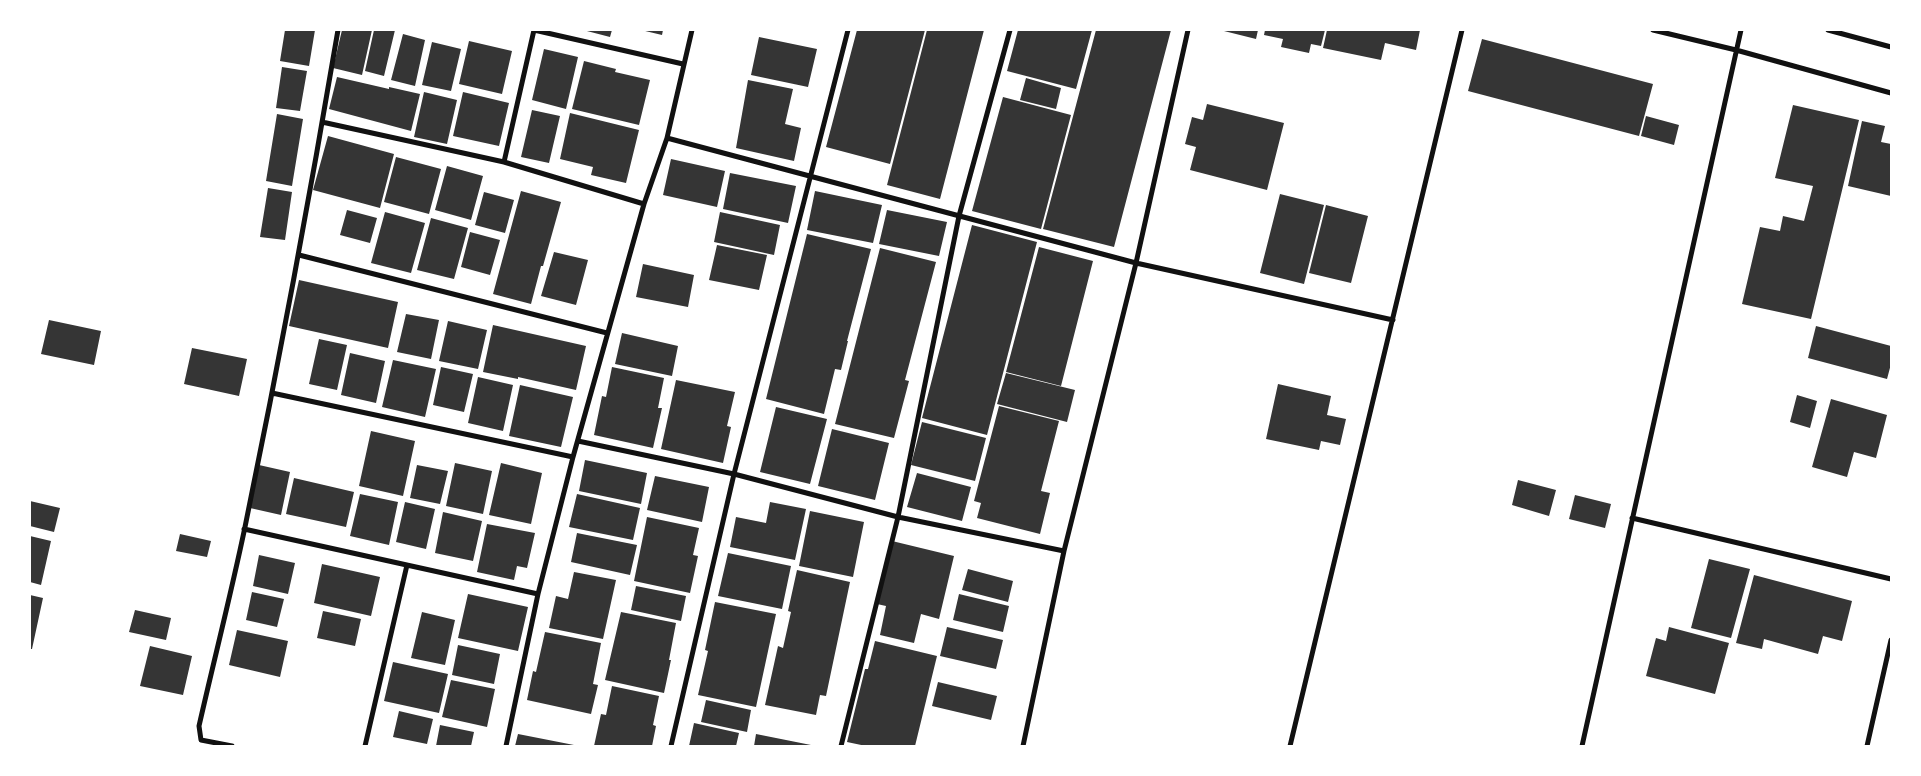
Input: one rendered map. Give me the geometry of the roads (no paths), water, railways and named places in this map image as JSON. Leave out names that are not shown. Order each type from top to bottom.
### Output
[{"type":"street","points":[[232,746],[201,740],[199,726],[244,529],[272,393],[299,256],[338,30]]},
{"type":"street","points":[[504,162],[534,30],[683,64]]},
{"type":"street","points":[[506,746],[538,594],[572,457],[644,204],[667,138],[692,30]]},
{"type":"street","points":[[671,746],[734,474],[848,30]]},
{"type":"street","points":[[841,746],[898,517],[959,216],[1010,30]]},
{"type":"street","points":[[1022,746],[1064,552],[1136,263],[1188,30]]},
{"type":"street","points":[[1290,746],[1462,30]]},
{"type":"street","points":[[1654,30],[1736,50],[1891,93]]},
{"type":"street","points":[[1582,746],[1741,30]]},
{"type":"street","points":[[1828,30],[1891,47]]},
{"type":"street","points":[[322,122],[504,162],[644,204]]},
{"type":"street","points":[[667,138],[1136,263],[1393,320]]},
{"type":"street","points":[[299,256],[607,333]]},
{"type":"street","points":[[272,393],[572,457]]},
{"type":"street","points":[[578,441],[734,474],[898,517],[1064,552]]},
{"type":"street","points":[[1632,518],[1891,579]]},
{"type":"street","points":[[244,529],[538,594]]},
{"type":"street","points":[[365,746],[407,565]]},
{"type":"street","points":[[1867,746],[1891,640]]}]
